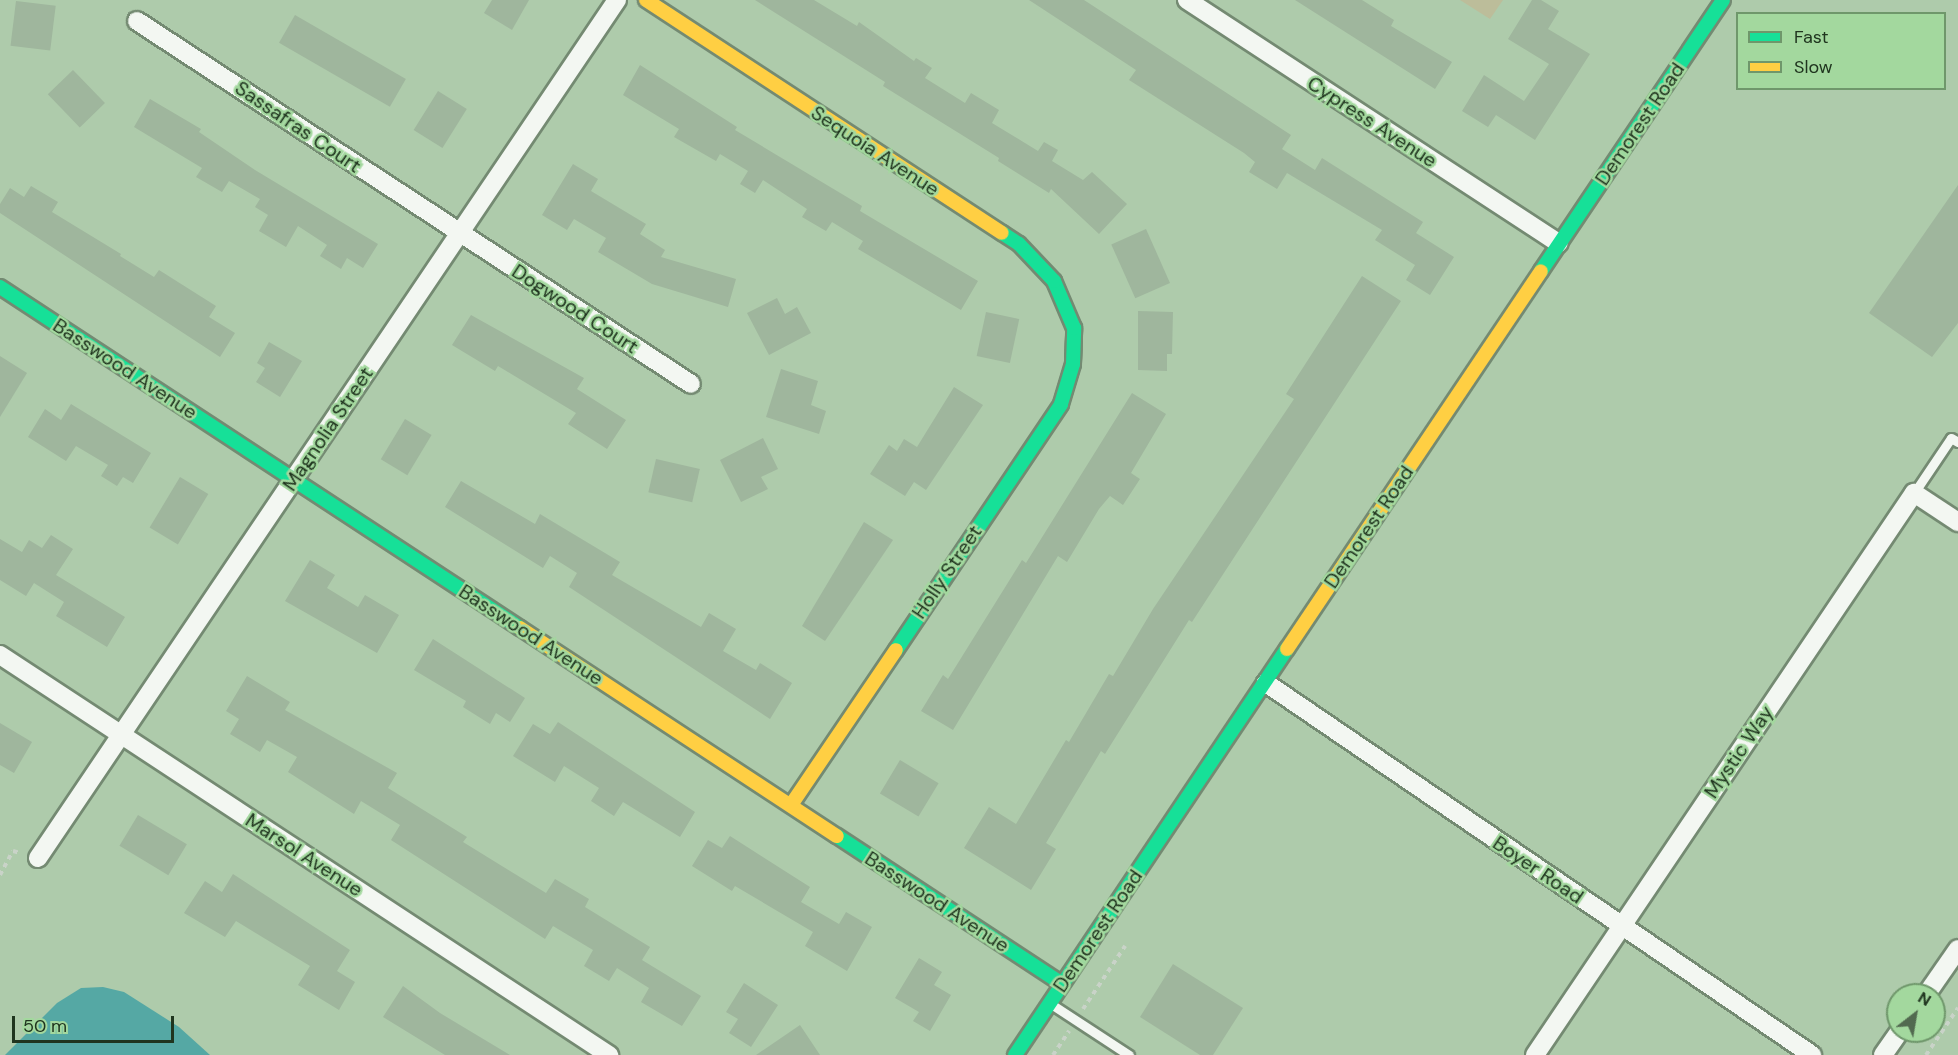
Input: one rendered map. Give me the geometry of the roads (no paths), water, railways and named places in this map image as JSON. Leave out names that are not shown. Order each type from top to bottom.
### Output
[{"type":"street","name":"Magnolia Street","points":[[38,858],[120,733],[294,480],[617,0]]},
{"type":"street","name":"Sequoia Avenue","points":[[646,0],[1019,244],[1054,281],[1074,328]]},
{"type":"street","name":"Cypress Avenue","points":[[1187,0],[1559,243]]},
{"type":"street","name":"Demorest Road","points":[[1015,1055],[1723,0]]},
{"type":"street","name":"Sassafras Court","points":[[138,21],[459,234]]},
{"type":"street","name":"Dogwood Court","points":[[459,234],[691,384]]},
{"type":"street","name":"Basswood Avenue","points":[[0,287],[1062,984]]},
{"type":"street","name":"Holly Street","points":[[791,805],[1060,404],[1073,364],[1074,328]]},
{"type":"street","points":[[1914,493],[1958,522]]},
{"type":"street","name":"Mystic Way","points":[[1535,1055],[1914,493]]},
{"type":"street","name":"Marsol Avenue","points":[[0,655],[609,1055]]},
{"type":"street","name":"Boyer Road","points":[[1266,683],[1812,1055]]},
{"type":"street","points":[[1936,983],[1955,960]]},
{"type":"lane","points":[[1914,493],[1952,438],[1958,442]]},
{"type":"lane","points":[[1049,1003],[1129,1055]]},
{"type":"water","points":[[103,987],[124,992],[179,1027],[210,1055],[5,1055],[57,1003],[81,988]]}]
